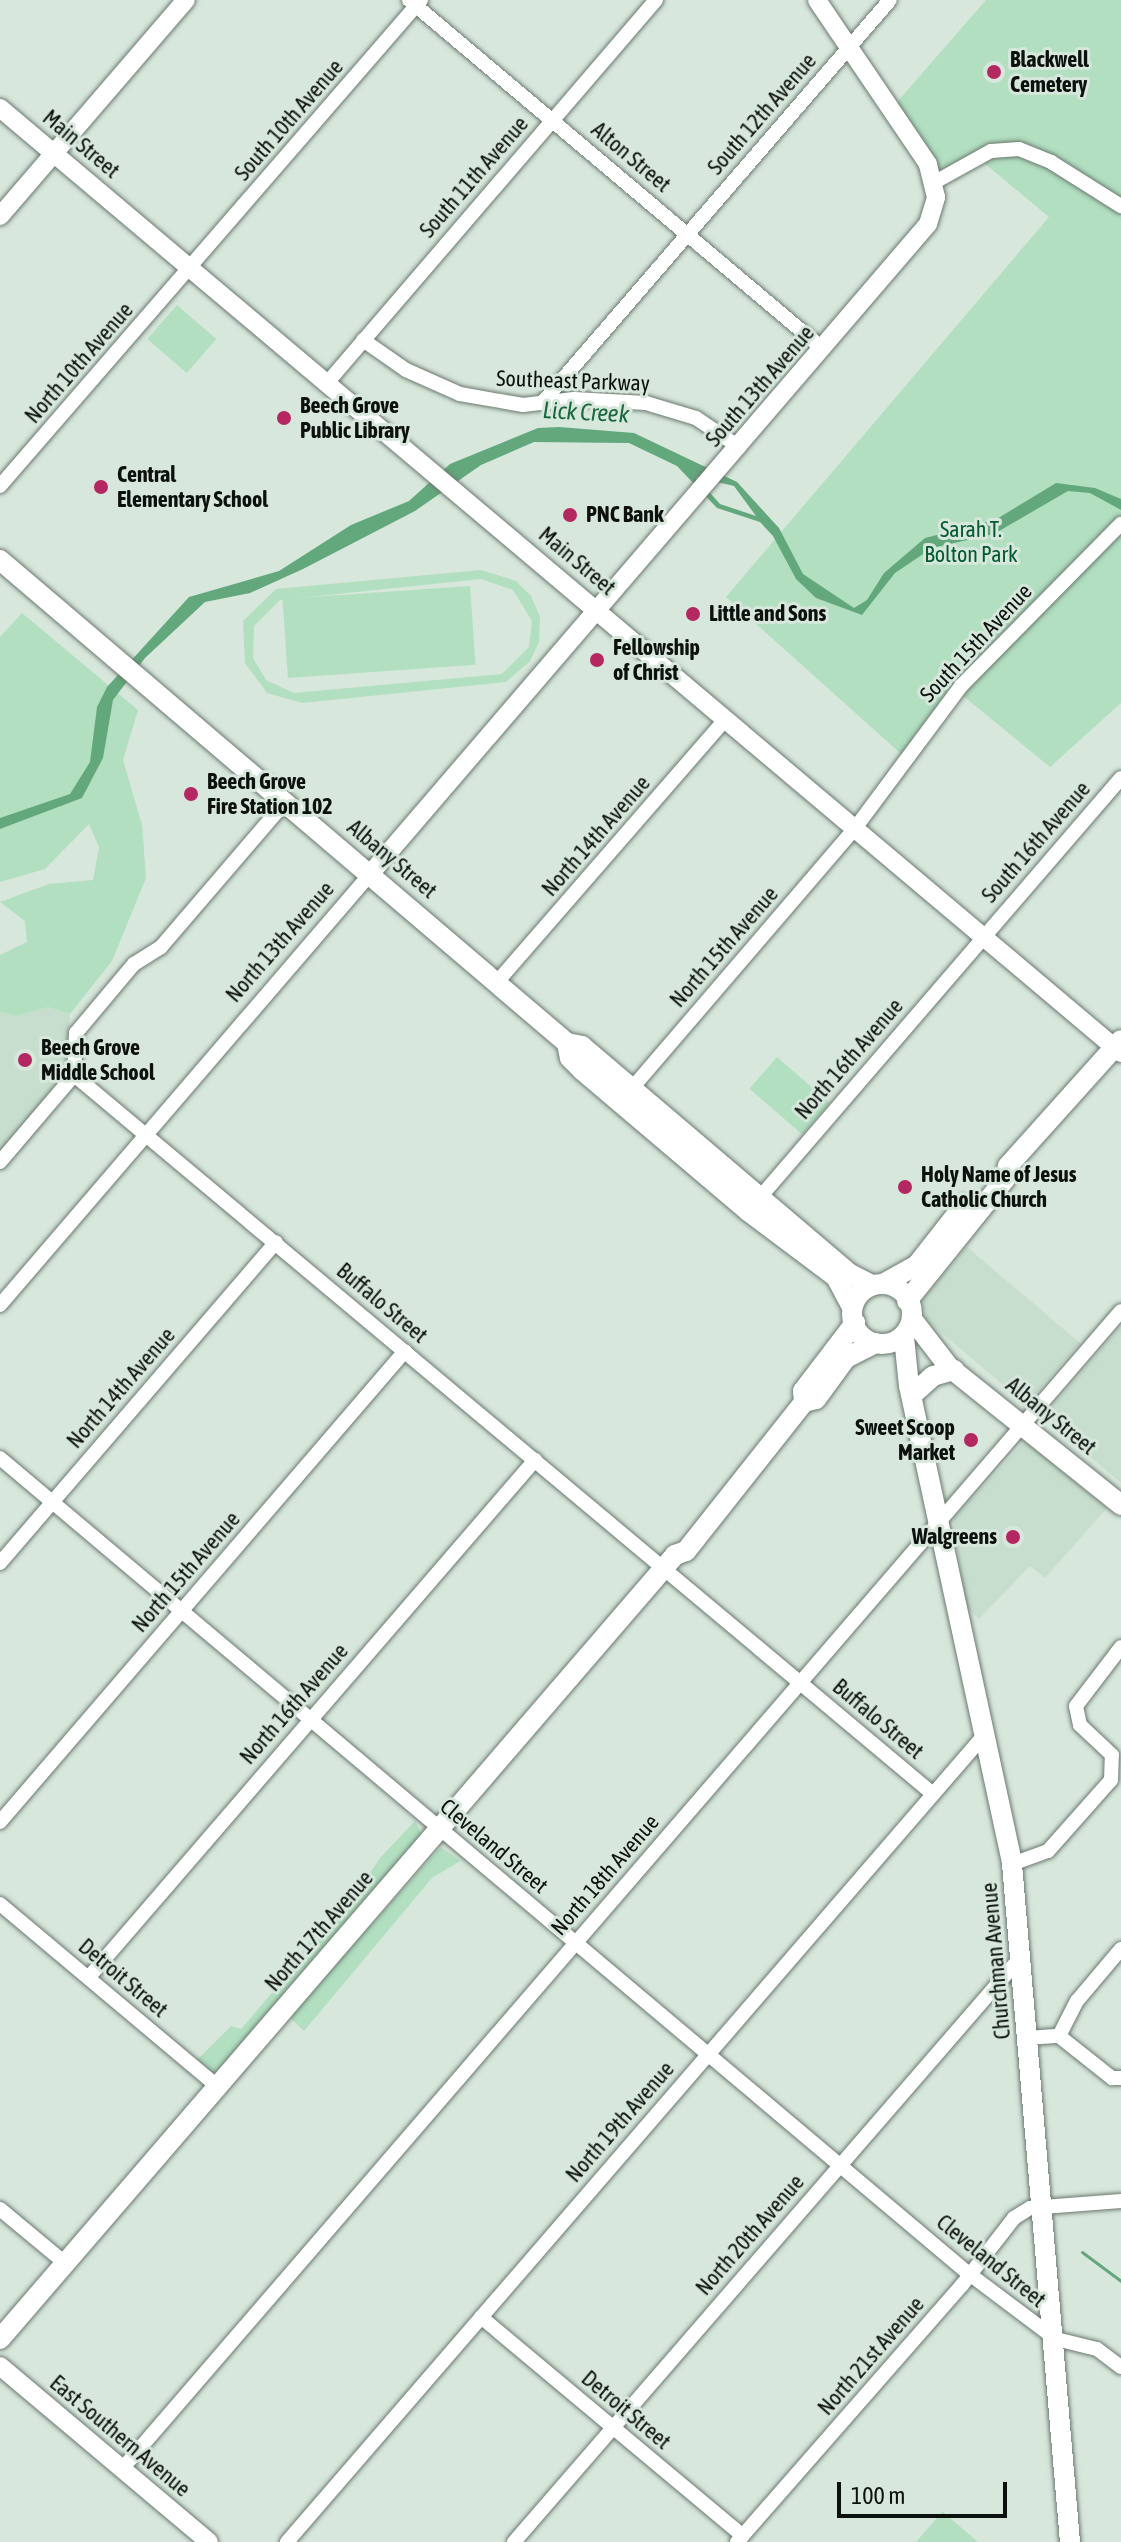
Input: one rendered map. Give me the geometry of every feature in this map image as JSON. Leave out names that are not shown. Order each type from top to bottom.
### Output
[{"type":"main road","name":"Albany Street","points":[[0,560],[567,1043],[582,1046],[628,1093],[836,1277],[854,1315],[897,1333],[939,1367],[952,1368],[1024,1423],[1121,1505]]},
{"type":"main road","name":"Albany Street","points":[[567,1043],[570,1058],[582,1070],[754,1204],[850,1274],[876,1284],[897,1333]]},
{"type":"main road","name":"North 17th Avenue","points":[[804,1402],[803,1391],[854,1315],[857,1294],[913,1269],[995,1170],[1008,1166],[1119,1047]]},
{"type":"main road","name":"North 17th Avenue","points":[[0,2339],[669,1562],[676,1543],[747,1457],[759,1456],[804,1402],[816,1399],[846,1358],[897,1333],[1005,1179],[1008,1166]]},
{"type":"main road","name":"Churchman Avenue","points":[[897,1333],[941,1520],[1012,1864],[1070,2542]]},
{"type":"main road","points":[[911,1390],[952,1368]]},
{"type":"street","points":[[0,216],[186,0]]},
{"type":"street","name":"South 11th Avenue","points":[[327,383],[656,0]]},
{"type":"street","points":[[817,0],[924,157],[935,182],[991,151],[1019,149],[1051,162],[1121,206]]},
{"type":"street","name":"South 12th Avenue","points":[[542,403],[890,0]]},
{"type":"street","name":"Alton Street","points":[[415,2],[823,349]]},
{"type":"street","name":"South 10th Avenue","points":[[191,268],[415,2]]},
{"type":"street","name":"Main Street","points":[[0,108],[1119,1047]]},
{"type":"street","name":"South 13th Avenue","points":[[597,610],[924,231],[936,203],[935,182]]},
{"type":"street","name":"North 10th Avenue","points":[[0,486],[191,268]]},
{"type":"street","name":"Southeast Parkway","points":[[363,340],[440,387],[492,402],[646,403],[696,418],[734,452]]},
{"type":"street","name":"South 15th Avenue","points":[[856,827],[970,676],[1116,540],[1121,524]]},
{"type":"street","name":"North 13th Avenue","points":[[0,1305],[597,610]]},
{"type":"street","name":"North 14th Avenue","points":[[497,982],[726,719]]},
{"type":"street","name":"South 16th Avenue","points":[[984,936],[1121,778]]},
{"type":"street","points":[[0,1162],[74,1075],[76,1033],[134,964],[161,947],[286,801]]},
{"type":"street","name":"North 15th Avenue","points":[[628,1093],[856,827]]},
{"type":"street","name":"North 16th Avenue","points":[[754,1204],[984,936]]},
{"type":"street","name":"Buffalo Street","points":[[74,1075],[535,1460],[669,1562],[801,1683],[933,1794]]},
{"type":"street","name":"North 14th Avenue","points":[[0,1563],[276,1242]]},
{"type":"street","name":"North 18th Avenue","points":[[122,2469],[1121,1311]]},
{"type":"street","name":"North 15th Avenue","points":[[0,1822],[405,1351]]},
{"type":"street","name":"Cleveland Street","points":[[0,1458],[968,2273],[1052,2336],[1097,2349],[1121,2367]]},
{"type":"street","name":"North 16th Avenue","points":[[89,1977],[535,1460]]},
{"type":"street","points":[[1012,1864],[1048,1851],[1111,1780],[1112,1755],[1080,1725],[1076,1706],[1121,1647]]},
{"type":"street","name":"North 19th Avenue","points":[[287,2542],[987,1733]]},
{"type":"street","name":"Detroit Street","points":[[0,1904],[217,2086]]},
{"type":"street","points":[[1059,2036],[1077,2001],[1121,1949]]},
{"type":"street","name":"North 20th Avenue","points":[[514,2542],[1020,1958]]},
{"type":"street","points":[[1027,2038],[1059,2036],[1112,2078],[1121,2078]]},
{"type":"street","points":[[1041,2206],[1121,2201]]},
{"type":"street","name":"North 21st Avenue","points":[[740,2539],[1014,2218],[1041,2206]]},
{"type":"street","points":[[0,2209],[65,2263]]},
{"type":"street","name":"Detroit Street","points":[[481,2317],[740,2539]]},
{"type":"street","name":"East Southern Avenue","points":[[0,2366],[209,2542]]},
{"type":"shaded area","name":"Lick Creek","points":[[538,428],[634,433],[737,482],[779,528],[803,574],[854,608],[867,600],[884,573],[925,538],[995,520],[1056,483],[1095,488],[1121,499],[1121,510],[1090,493],[1068,491],[994,534],[932,548],[895,573],[862,615],[816,598],[796,579],[773,536],[760,522],[717,508],[677,466],[629,443],[534,442],[481,465],[415,511],[303,569],[250,593],[205,602],[145,658],[113,700],[103,758],[82,798],[0,829],[0,818],[70,794],[90,762],[97,707],[107,687],[189,597],[279,571],[351,525],[409,501],[450,464]],"holes":[[[696,477],[734,486],[756,516],[720,504]]]},
{"type":"shaded area","points":[[48,1007],[70,1014],[67,1072],[0,1151],[0,1012],[16,1016]]},
{"type":"shaded area","points":[[967,1247],[1080,1343],[1029,1401],[1023,1402],[926,1320],[923,1299]]},
{"type":"shaded area","points":[[1121,1326],[1121,1483],[1043,1417]]},
{"type":"shaded area","points":[[1025,1441],[1107,1508],[1045,1578],[1030,1566],[979,1619],[966,1607],[953,1519]]},
{"type":"green space","name":"Sarah T. Bolton Park","points":[[986,0],[1121,0],[1121,703],[1050,767],[957,691],[909,761],[726,597],[1049,217],[978,158],[935,182],[891,109]]},
{"type":"green space","points":[[177,305],[216,339],[187,373],[147,339]]},
{"type":"green space","points":[[481,570],[516,581],[531,596],[540,617],[539,642],[530,661],[506,682],[302,703],[267,693],[245,663],[243,621],[276,589]],"holes":[[[481,579],[513,590],[532,621],[529,647],[502,674],[294,693],[266,680],[253,658],[254,626],[280,600]]]},
{"type":"green space","points":[[470,586],[476,665],[288,678],[282,599]]},
{"type":"green space","points":[[22,613],[138,710],[123,760],[142,825],[146,878],[112,961],[70,1014],[48,1007],[16,1016],[0,1012],[0,955],[27,942],[25,921],[0,902],[49,884],[93,880],[99,847],[89,824],[45,869],[0,882],[0,637]]},
{"type":"green space","points":[[777,1057],[830,1103],[802,1135],[749,1089]]},
{"type":"green space","points":[[415,1821],[423,1837],[219,2074],[203,2069],[195,2062],[231,2026],[241,2029],[296,1965],[306,1945],[334,1915],[339,1917],[381,1857]]},
{"type":"green space","points":[[441,1847],[460,1861],[432,1878],[304,2031],[289,2017]]},
{"type":"green space","points":[[943,2512],[978,2542],[916,2542]]},
{"type":"waterway","points":[[1082,2252],[1121,2281]]},
{"type":"place","name":"Blackwell Cemetery","points":[[994,72]]},
{"type":"place","name":"Beech Grove Public Library","points":[[284,418]]},
{"type":"place","name":"Central Elementary School","points":[[101,487]]},
{"type":"place","name":"PNC Bank","points":[[570,515]]},
{"type":"place","name":"Little and Sons","points":[[693,614]]},
{"type":"place","name":"Fellowship of Christ","points":[[597,660]]},
{"type":"place","name":"Beech Grove Fire Station 102","points":[[191,794]]},
{"type":"place","name":"Beech Grove Middle School","points":[[25,1060]]},
{"type":"place","name":"Holy Name of Jesus Catholic Church","points":[[905,1187]]},
{"type":"place","name":"Sweet Scoop Market","points":[[971,1440]]},
{"type":"place","name":"Walgreens","points":[[1013,1537]]}]
